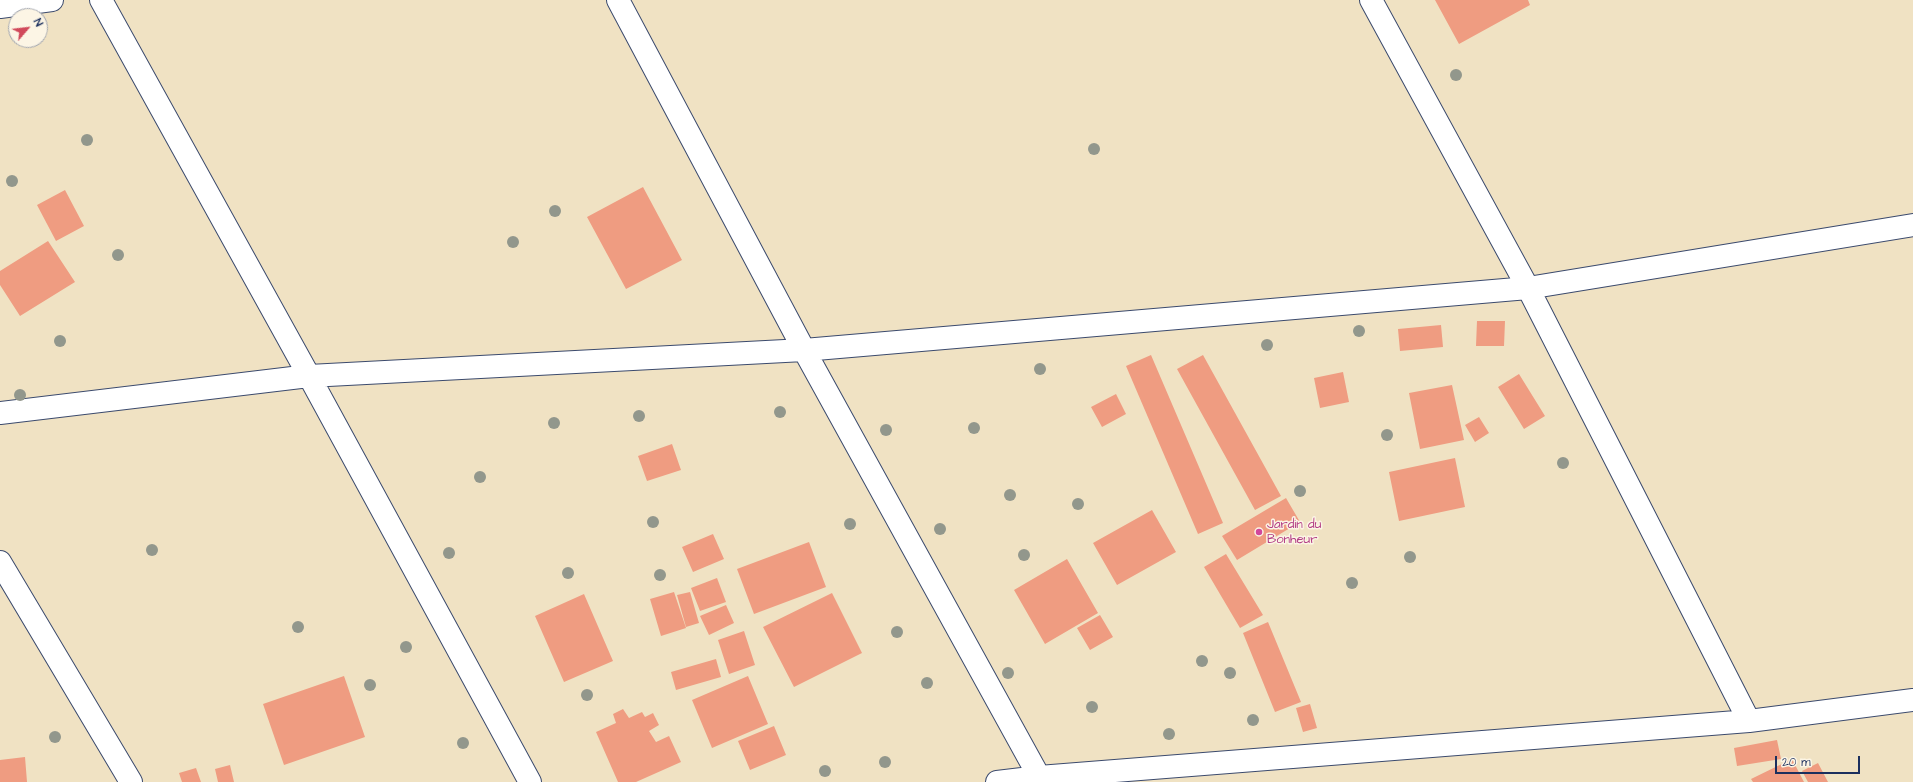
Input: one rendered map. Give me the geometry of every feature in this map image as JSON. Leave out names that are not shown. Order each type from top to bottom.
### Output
[{"type":"street","points":[[0,7],[52,0]]},
{"type":"street","points":[[101,0],[309,376],[530,782]]},
{"type":"street","points":[[618,0],[804,350],[1041,780]]},
{"type":"street","points":[[1371,0],[1528,288],[1749,721]]},
{"type":"street","points":[[0,413],[309,376],[804,350],[1528,288],[1913,225]]},
{"type":"street","points":[[0,562],[131,782]]},
{"type":"street","points":[[997,782],[1041,780],[1749,721],[1913,700]]},
{"type":"building","points":[[1435,0],[1528,0],[1530,5],[1459,44]]},
{"type":"building","points":[[643,187],[682,260],[626,289],[587,217]]},
{"type":"building","points":[[65,190],[84,226],[56,241],[37,205]]},
{"type":"building","points":[[48,241],[75,282],[20,316],[0,285],[0,271]]},
{"type":"building","points":[[1477,321],[1505,321],[1504,346],[1476,346]]},
{"type":"building","points":[[1441,325],[1443,347],[1400,351],[1398,329]]},
{"type":"building","points":[[1151,355],[1223,523],[1198,534],[1126,366]]},
{"type":"building","points":[[1203,355],[1281,496],[1255,510],[1177,369]]},
{"type":"building","points":[[1343,372],[1349,402],[1320,408],[1314,378]]},
{"type":"building","points":[[1519,374],[1545,416],[1524,429],[1498,387]]},
{"type":"building","points":[[1452,385],[1464,440],[1420,449],[1409,393]]},
{"type":"building","points":[[1116,394],[1126,414],[1102,427],[1091,407]]},
{"type":"building","points":[[1479,417],[1489,433],[1475,442],[1465,425]]},
{"type":"building","points":[[672,444],[681,470],[647,481],[638,456]]},
{"type":"building","points":[[1455,458],[1465,507],[1399,521],[1389,472]]},
{"type":"building","points":[[1286,498],[1300,522],[1237,560],[1222,536]]},
{"type":"building","points":[[1152,510],[1176,552],[1117,585],[1093,543]]},
{"type":"building","points":[[713,534],[724,559],[693,572],[682,547]]},
{"type":"building","points":[[809,542],[826,587],[754,614],[737,569]]},
{"type":"building","points":[[1226,554],[1263,615],[1240,628],[1204,567]]},
{"type":"building","points":[[1067,559],[1098,613],[1045,644],[1014,590]]},
{"type":"building","points":[[717,578],[726,602],[700,611],[691,588]]},
{"type":"building","points":[[674,592],[686,628],[661,636],[650,599]]},
{"type":"building","points":[[690,592],[699,623],[686,627],[677,595]]},
{"type":"building","points":[[832,593],[862,653],[794,687],[763,627]]},
{"type":"building","points":[[584,594],[613,661],[564,682],[535,616]]},
{"type":"building","points":[[726,605],[734,623],[709,635],[700,616]]},
{"type":"building","points":[[1100,615],[1113,637],[1090,650],[1077,628]]},
{"type":"building","points":[[1268,622],[1301,702],[1275,712],[1243,633]]},
{"type":"building","points":[[744,631],[755,665],[729,674],[718,640]]},
{"type":"building","points":[[716,659],[721,677],[676,690],[671,672]]},
{"type":"building","points":[[344,676],[365,737],[284,765],[263,704]]},
{"type":"building","points":[[748,676],[768,724],[712,748],[692,700]]},
{"type":"building","points":[[1310,704],[1317,728],[1303,732],[1296,708]]},
{"type":"building","points":[[623,709],[629,718],[642,712],[645,717],[653,713],[659,725],[649,731],[656,742],[669,736],[681,762],[636,782],[618,782],[596,732],[616,723],[613,714]]},
{"type":"building","points":[[774,726],[786,755],[750,770],[738,741]]},
{"type":"building","points":[[1777,740],[1781,759],[1737,766],[1734,748]]},
{"type":"building","points":[[25,757],[27,782],[0,782],[0,760]]},
{"type":"building","points":[[1792,759],[1804,782],[1753,782],[1751,779]]},
{"type":"building","points":[[1818,763],[1828,782],[1808,782],[1802,771]]},
{"type":"building","points":[[230,765],[234,782],[218,782],[215,769]]},
{"type":"building","points":[[196,768],[201,782],[182,782],[179,773]]},
{"type":"place","name":"Jardin du Bonheur","points":[[1259,532]]}]
